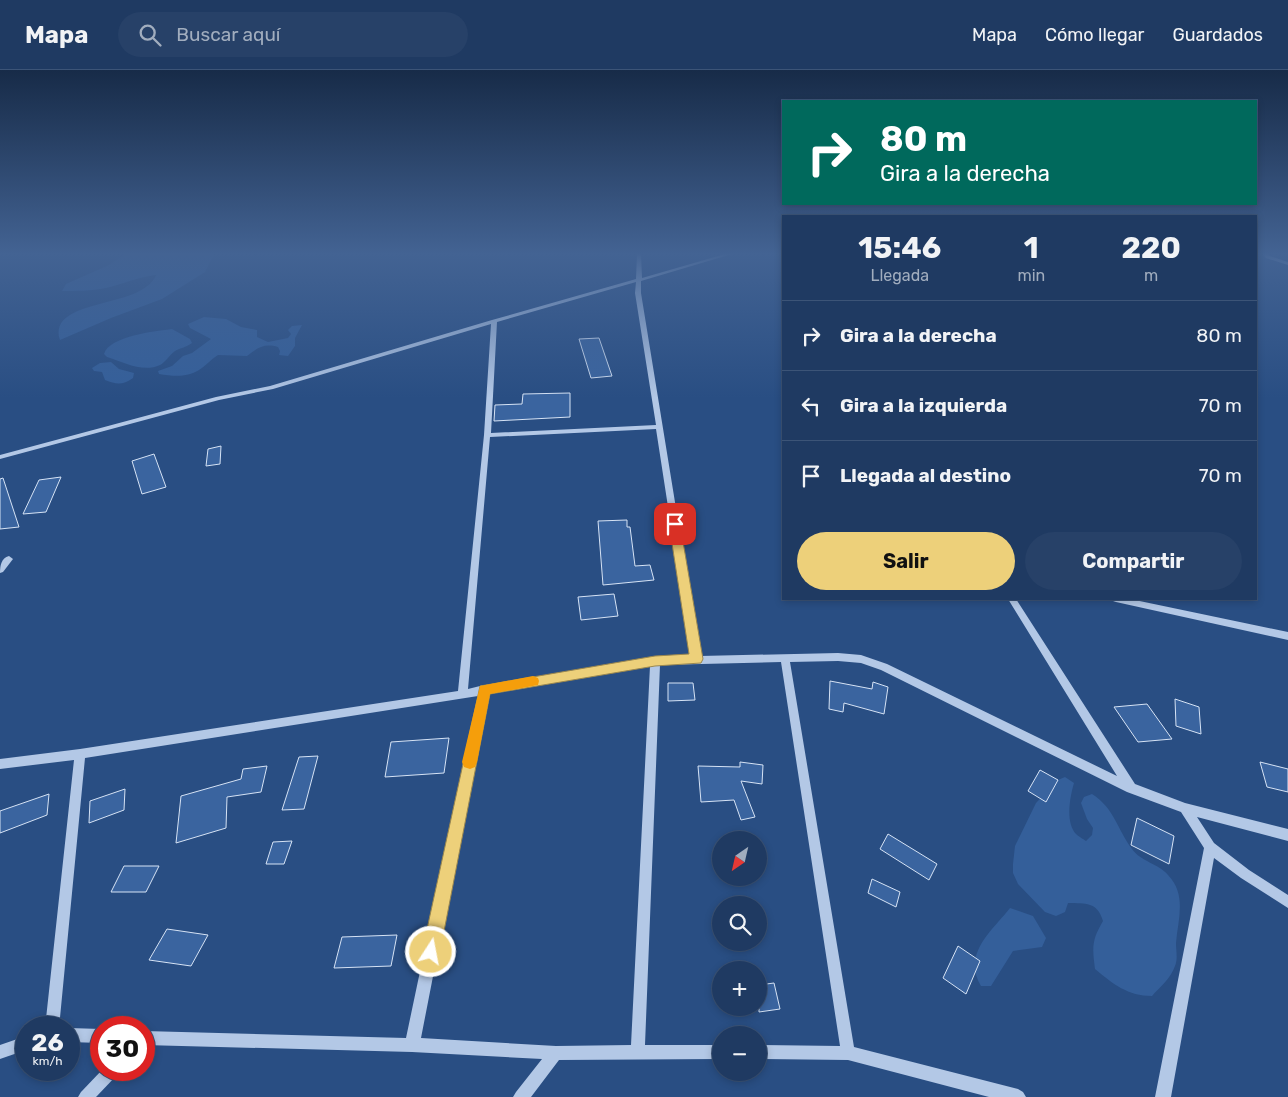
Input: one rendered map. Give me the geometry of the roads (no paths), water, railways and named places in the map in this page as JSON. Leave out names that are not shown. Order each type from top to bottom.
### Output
[{"type":"street","points":[[0,457],[218,398],[271,388],[561,302]]},
{"type":"street","points":[[641,302],[696,659]]},
{"type":"street","points":[[463,694],[487,435],[494,321]]},
{"type":"street","points":[[487,435],[659,427]]},
{"type":"street","points":[[0,570],[9,559]]},
{"type":"street","points":[[1013,600],[1131,788]]},
{"type":"street","points":[[1121,600],[1288,636]]},
{"type":"street","points":[[785,658],[848,1053]]},
{"type":"street","points":[[0,764],[80,754],[463,694],[655,661],[785,658],[861,659],[884,667],[1131,788],[1185,808],[1288,835]]},
{"type":"street","points":[[638,1051],[655,661]]},
{"type":"street","points":[[412,1045],[484,689]]},
{"type":"street","points":[[53,1016],[80,754]]},
{"type":"street","points":[[1185,808],[1210,847],[1245,874],[1288,902]]},
{"type":"street","points":[[1163,1097],[1210,847]]},
{"type":"street","points":[[155,1038],[412,1045],[556,1053],[712,1052]]},
{"type":"street","points":[[0,1052],[15,1047]]},
{"type":"street","points":[[767,1052],[848,1053],[1018,1097]]},
{"type":"street","points":[[521,1097],[556,1053]]},
{"type":"street","points":[[86,1097],[101,1081]]}]
